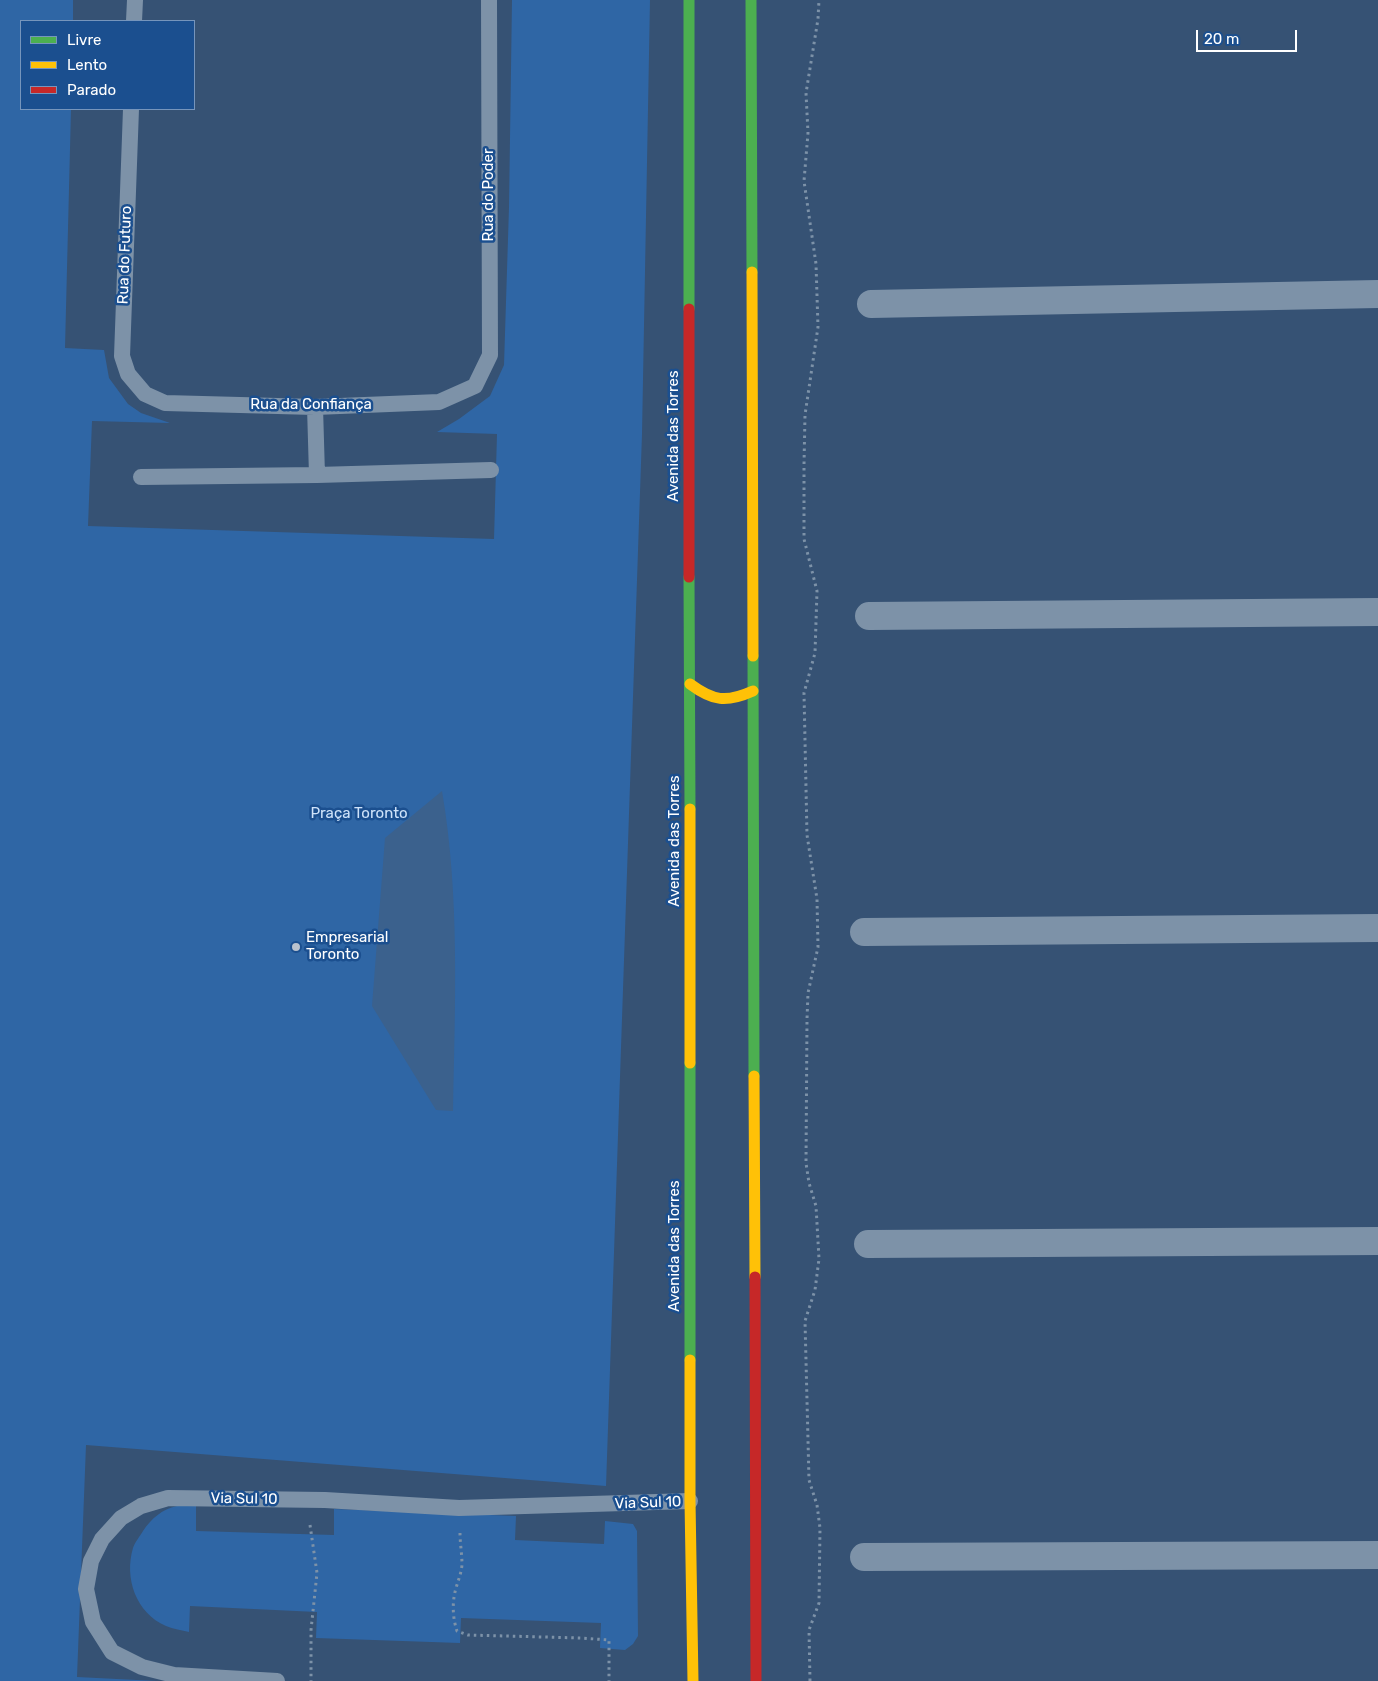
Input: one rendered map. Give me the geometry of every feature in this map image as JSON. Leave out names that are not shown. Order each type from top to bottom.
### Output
[{"type":"main road","name":"Avenida das Torres","points":[[689,0],[690,1501],[693,1681]]},
{"type":"main road","points":[[751,0],[756,1681]]},
{"type":"main road","points":[[690,684],[704,695],[723,700],[731,700],[753,691]]},
{"type":"street","points":[[871,304],[1378,294]]},
{"type":"street","points":[[869,616],[1378,612]]},
{"type":"street","points":[[864,932],[1378,928]]},
{"type":"street","points":[[868,1244],[1378,1241]]},
{"type":"street","points":[[864,1558],[1378,1555]]},
{"type":"lane","points":[[134,20],[135,0]]},
{"type":"lane","name":"Rua do Poder","points":[[475,386],[490,355],[489,0]]},
{"type":"lane","name":"Rua do Futuro","points":[[131,110],[122,356],[128,374],[145,394]]},
{"type":"lane","name":"Rua da Confiança","points":[[145,394],[165,403],[315,408],[439,402],[475,386]]},
{"type":"lane","points":[[315,408],[317,475]]},
{"type":"lane","points":[[141,477],[317,475],[491,470]]},
{"type":"lane","name":"Via Sul 10","points":[[277,1681],[174,1675],[142,1667],[112,1652],[93,1622],[86,1589],[91,1560],[102,1540],[121,1518],[141,1506],[168,1498],[306,1500],[459,1508],[690,1501]]},
{"type":"path","points":[[810,1681],[809,1630],[819,1603],[820,1528],[817,1505],[808,1480],[806,1321],[815,1290],[818,1258],[816,1206],[809,1183],[806,1163],[807,1019],[808,993],[818,947],[817,898],[807,835],[804,693],[815,653],[817,591],[804,539],[804,465],[805,416],[818,327],[816,264],[804,181],[808,133],[806,93],[818,19],[819,0]]},
{"type":"path","points":[[306,1500],[317,1572],[312,1630],[311,1681]]},
{"type":"path","points":[[459,1508],[462,1564],[453,1606],[453,1621],[457,1631],[468,1636],[609,1640],[609,1681]]},
{"type":"green space","name":"Praça Toronto","points":[[0,0],[73,0],[73,20],[20,20],[20,110],[71,110],[65,348],[104,350],[109,378],[128,404],[141,413],[170,423],[92,421],[88,526],[494,539],[497,434],[437,432],[459,419],[490,396],[504,365],[509,207],[512,0],[650,0],[642,434],[606,1486],[86,1445],[77,1677],[157,1681],[0,1681]]},
{"type":"green space","points":[[196,1505],[196,1531],[334,1535],[334,1509],[516,1516],[515,1540],[604,1544],[605,1521],[633,1524],[637,1531],[638,1636],[633,1644],[625,1650],[600,1648],[601,1623],[461,1618],[460,1643],[316,1638],[317,1612],[190,1606],[189,1632],[172,1628],[156,1620],[140,1604],[135,1593],[130,1571],[133,1548],[146,1527],[157,1515],[166,1509],[177,1506]]},
{"type":"shaded area","points":[[442,791],[452,870],[454,910],[453,1111],[436,1110],[372,1006],[385,838]]},
{"type":"traffic: fast","points":[[689,0],[689,309]]},
{"type":"traffic: fast","points":[[751,0],[752,272]]},
{"type":"traffic: fast","points":[[689,577],[690,809]]},
{"type":"traffic: fast","points":[[753,656],[754,1076]]},
{"type":"traffic: fast","points":[[690,1063],[690,1360]]},
{"type":"traffic: slow","points":[[752,272],[753,656]]},
{"type":"traffic: slow","points":[[690,684],[713,697],[727,699],[753,691]]},
{"type":"traffic: slow","points":[[690,809],[690,1063]]},
{"type":"traffic: slow","points":[[754,1076],[755,1277]]},
{"type":"traffic: slow","points":[[690,1360],[693,1681]]},
{"type":"traffic: jam","points":[[689,309],[689,577]]},
{"type":"traffic: jam","points":[[755,1277],[756,1681]]},
{"type":"place","name":"Empresarial Toronto","points":[[296,947]]}]
